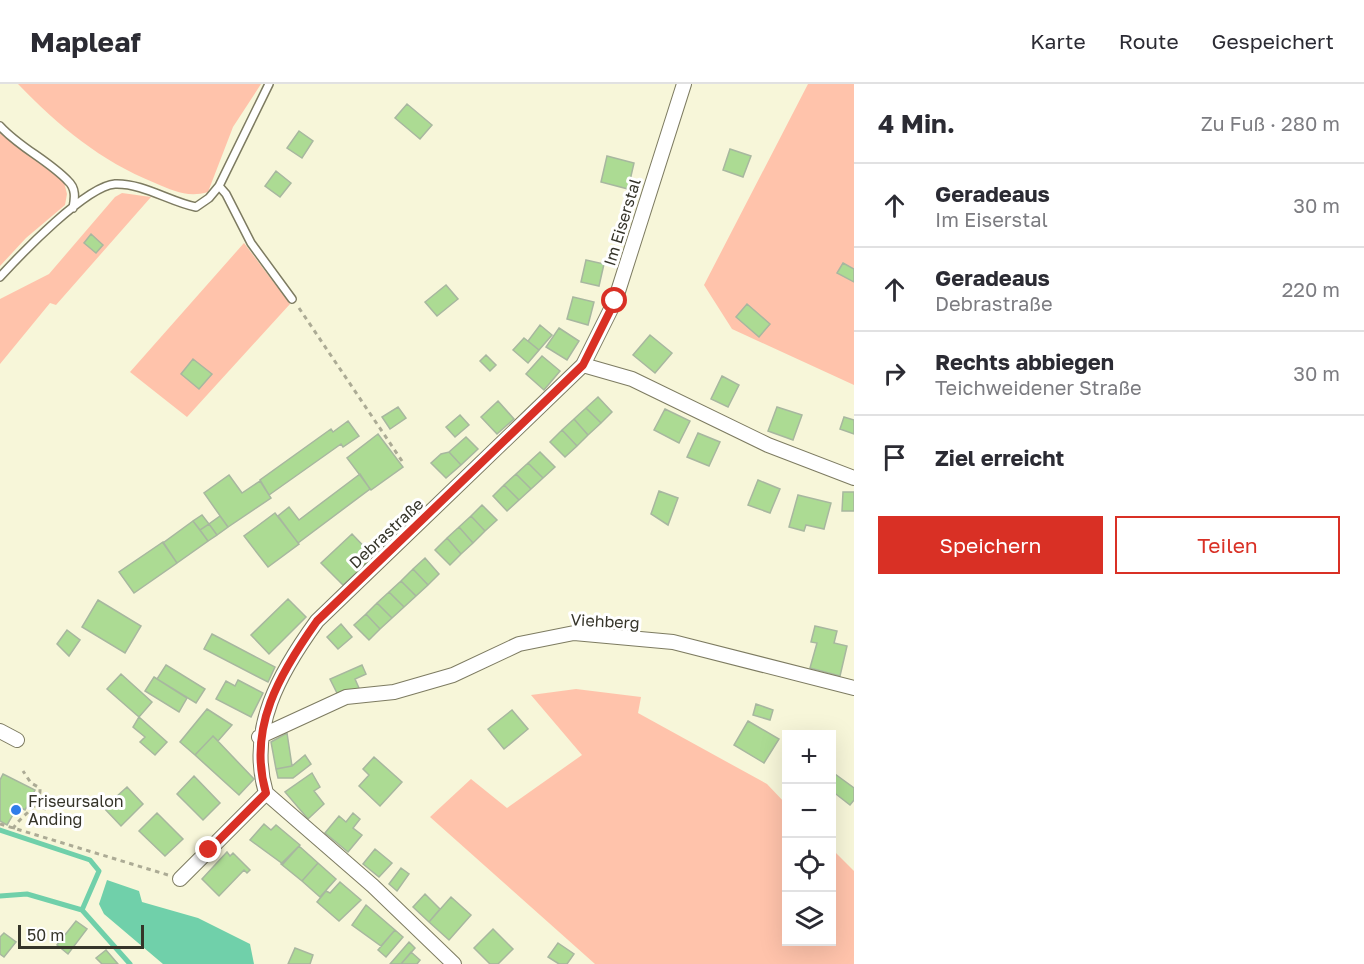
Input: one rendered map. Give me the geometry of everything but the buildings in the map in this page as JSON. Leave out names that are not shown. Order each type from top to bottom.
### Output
[{"type":"street","name":"Im Eiserstal","points":[[583,365],[615,301],[684,84]]},
{"type":"street","points":[[583,365],[632,379],[768,446],[854,478]]},
{"type":"street","name":"Debrastraße","points":[[266,793],[261,776],[259,737],[280,681],[300,644],[317,621],[583,365]]},
{"type":"street","name":"Viehberg","points":[[259,737],[346,697],[394,692],[453,675],[519,644],[574,633],[673,642],[854,688]]},
{"type":"street","points":[[0,731],[17,740]]},
{"type":"street","points":[[180,879],[266,793],[374,886],[454,964]]},
{"type":"lane","points":[[0,277],[73,208],[102,188],[116,184],[146,190],[178,203],[196,207],[209,198],[219,186],[268,84]]},
{"type":"lane","points":[[0,126],[12,139],[70,182],[75,196],[73,208]]},
{"type":"lane","points":[[219,186],[226,194],[251,243],[292,298]]},
{"type":"path","points":[[292,298],[402,461]]},
{"type":"path","points":[[13,829],[18,819],[36,806],[40,796],[40,789],[31,783],[24,771]]},
{"type":"path","points":[[36,806],[44,810],[49,800],[40,796]]},
{"type":"path","points":[[0,824],[166,875]]},
{"type":"shaded area","points":[[18,84],[261,84],[233,127],[208,192],[187,194],[135,174],[98,153],[65,128]]},
{"type":"shaded area","points":[[808,84],[854,84],[854,385],[732,329],[704,285]]},
{"type":"shaded area","points":[[0,133],[64,182],[67,194],[65,205],[26,238],[0,266]]},
{"type":"shaded area","points":[[122,193],[151,197],[56,305],[50,303],[0,364],[0,299],[49,274],[115,197]]},
{"type":"shaded area","points":[[244,243],[290,304],[187,417],[130,372]]},
{"type":"shaded area","points":[[576,689],[641,697],[638,713],[767,784],[782,800],[782,946],[836,946],[836,853],[854,871],[854,964],[595,964],[430,817],[471,779],[507,808],[582,755],[531,695]]},
{"type":"shaded area","points":[[107,880],[139,891],[142,902],[198,918],[250,944],[254,964],[163,964],[104,914],[99,904]]},
{"type":"waterway","points":[[0,830],[90,860],[99,871],[82,910]]},
{"type":"waterway","points":[[0,896],[27,894],[82,910],[130,964]]},
{"type":"place","name":"Friseursalon Anding","points":[[16,810]]},
{"type":"route","points":[[209,850],[266,793],[261,776],[259,737],[280,681],[300,644],[317,621],[583,365],[615,301]]}]
